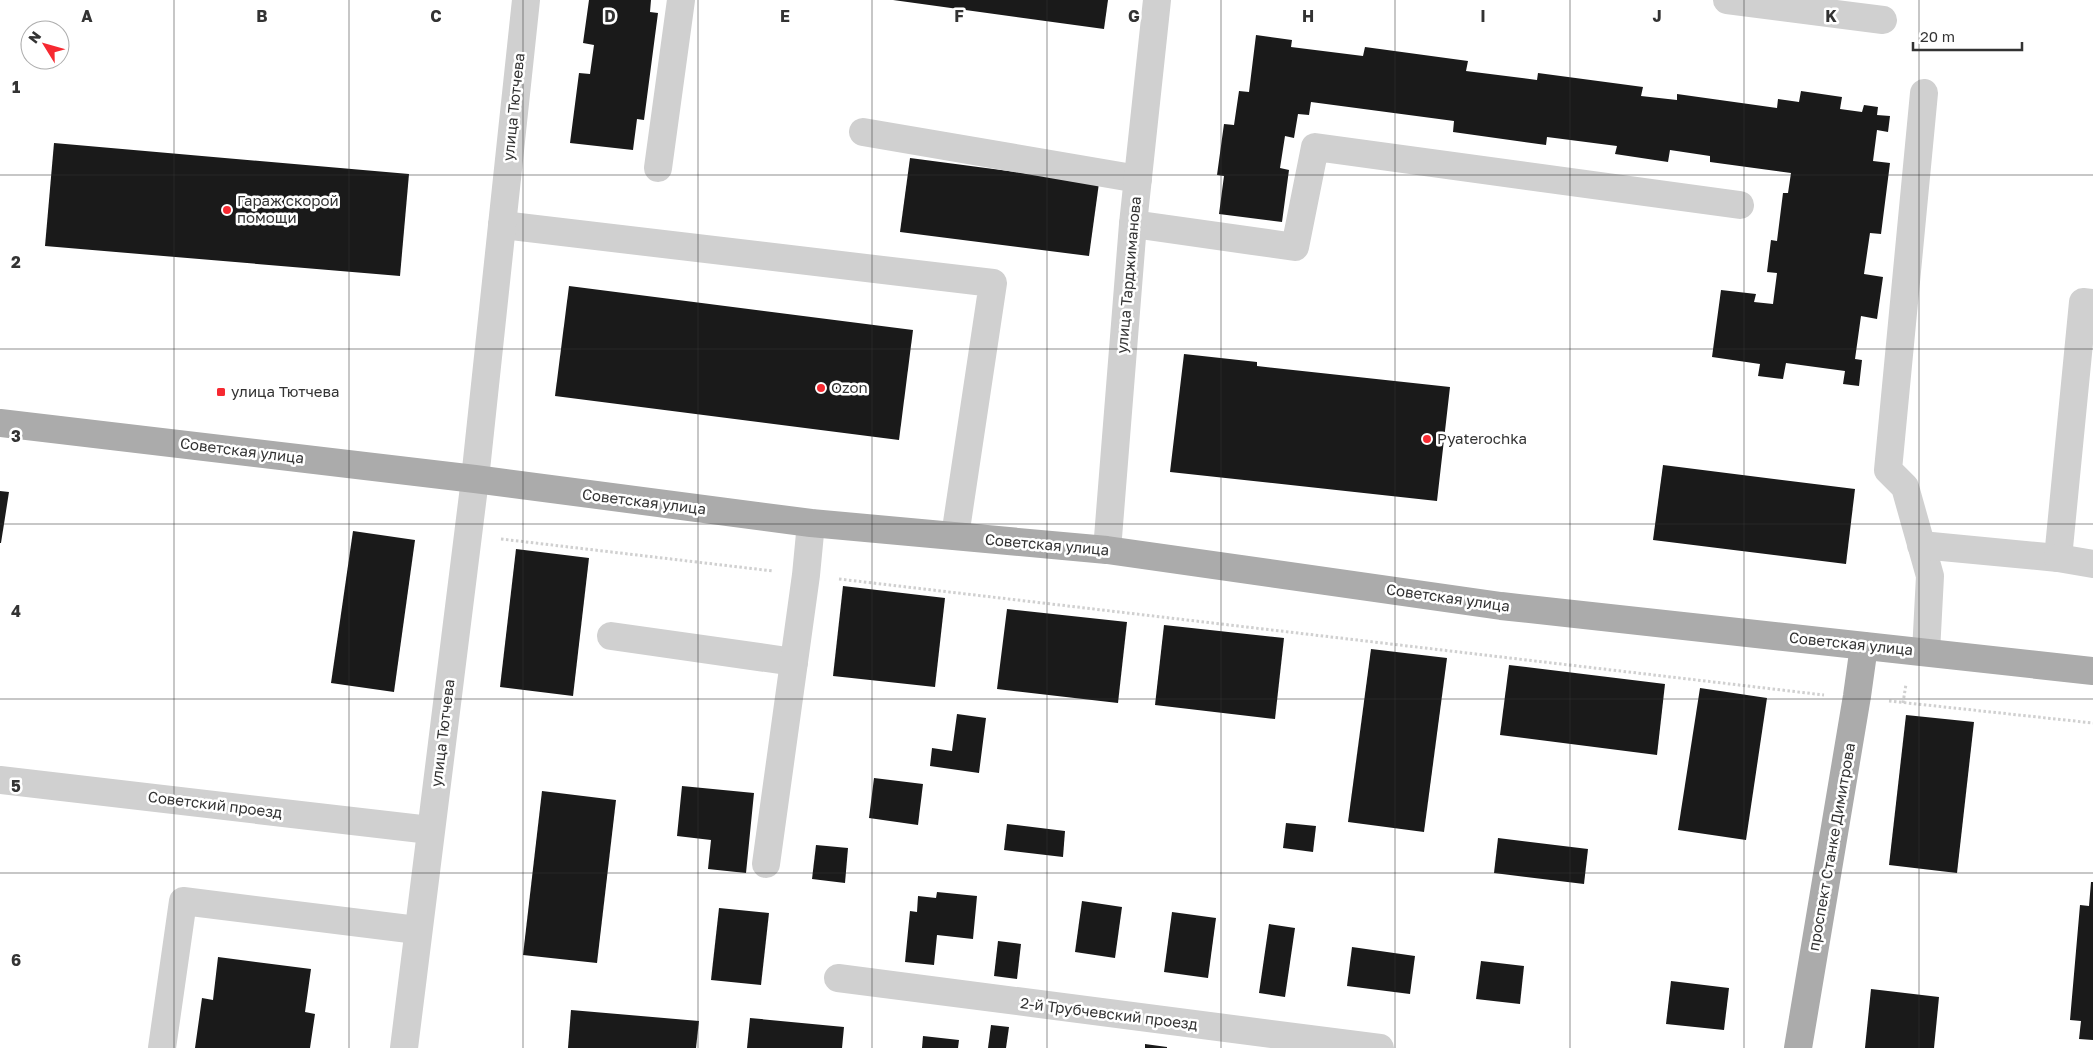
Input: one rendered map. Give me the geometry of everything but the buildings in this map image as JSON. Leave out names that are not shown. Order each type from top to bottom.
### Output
[{"type":"main road","name":"Советская улица","points":[[0,423],[475,479],[811,523],[1107,550],[1502,606],[2093,671]]},
{"type":"main road","name":"проспект Станке Димитрова","points":[[1798,1048],[1864,646]]},
{"type":"street","name":"улица Тютчева","points":[[404,1048],[417,930],[475,479],[526,0]]},
{"type":"street","points":[[658,168],[681,0]]},
{"type":"street","name":"улица Тарджиманова","points":[[1107,550],[1133,224],[1157,0]]},
{"type":"street","points":[[1727,0],[1883,20]]},
{"type":"street","points":[[1924,93],[1888,470],[1905,487],[1930,576],[1926,652]]},
{"type":"street","points":[[864,132],[1138,178]]},
{"type":"street","points":[[1133,224],[1295,247],[1315,147],[1740,205]]},
{"type":"street","points":[[502,224],[993,283],[955,536]]},
{"type":"street","points":[[2058,558],[2083,302],[2093,303]]},
{"type":"street","points":[[766,864],[806,575],[811,523]]},
{"type":"street","points":[[1921,545],[2058,558],[2093,564]]},
{"type":"street","points":[[611,636],[794,662]]},
{"type":"street","name":"Советский проезд","points":[[0,780],[430,830]]},
{"type":"street","points":[[162,1048],[183,901],[417,930]]},
{"type":"street","name":"2-й Трубчевский проезд","points":[[838,978],[1380,1048]]},
{"type":"path","points":[[498,539],[1816,694],[1857,696],[1903,703],[2093,724]]},
{"type":"place","name":"Гараж скорой помощи","points":[[227,210]]},
{"type":"place","name":"Ozon","points":[[821,388]]},
{"type":"place","name":"улица Тютчева","points":[[221,392]]},
{"type":"place","name":"Pyaterochka","points":[[1427,439]]}]
